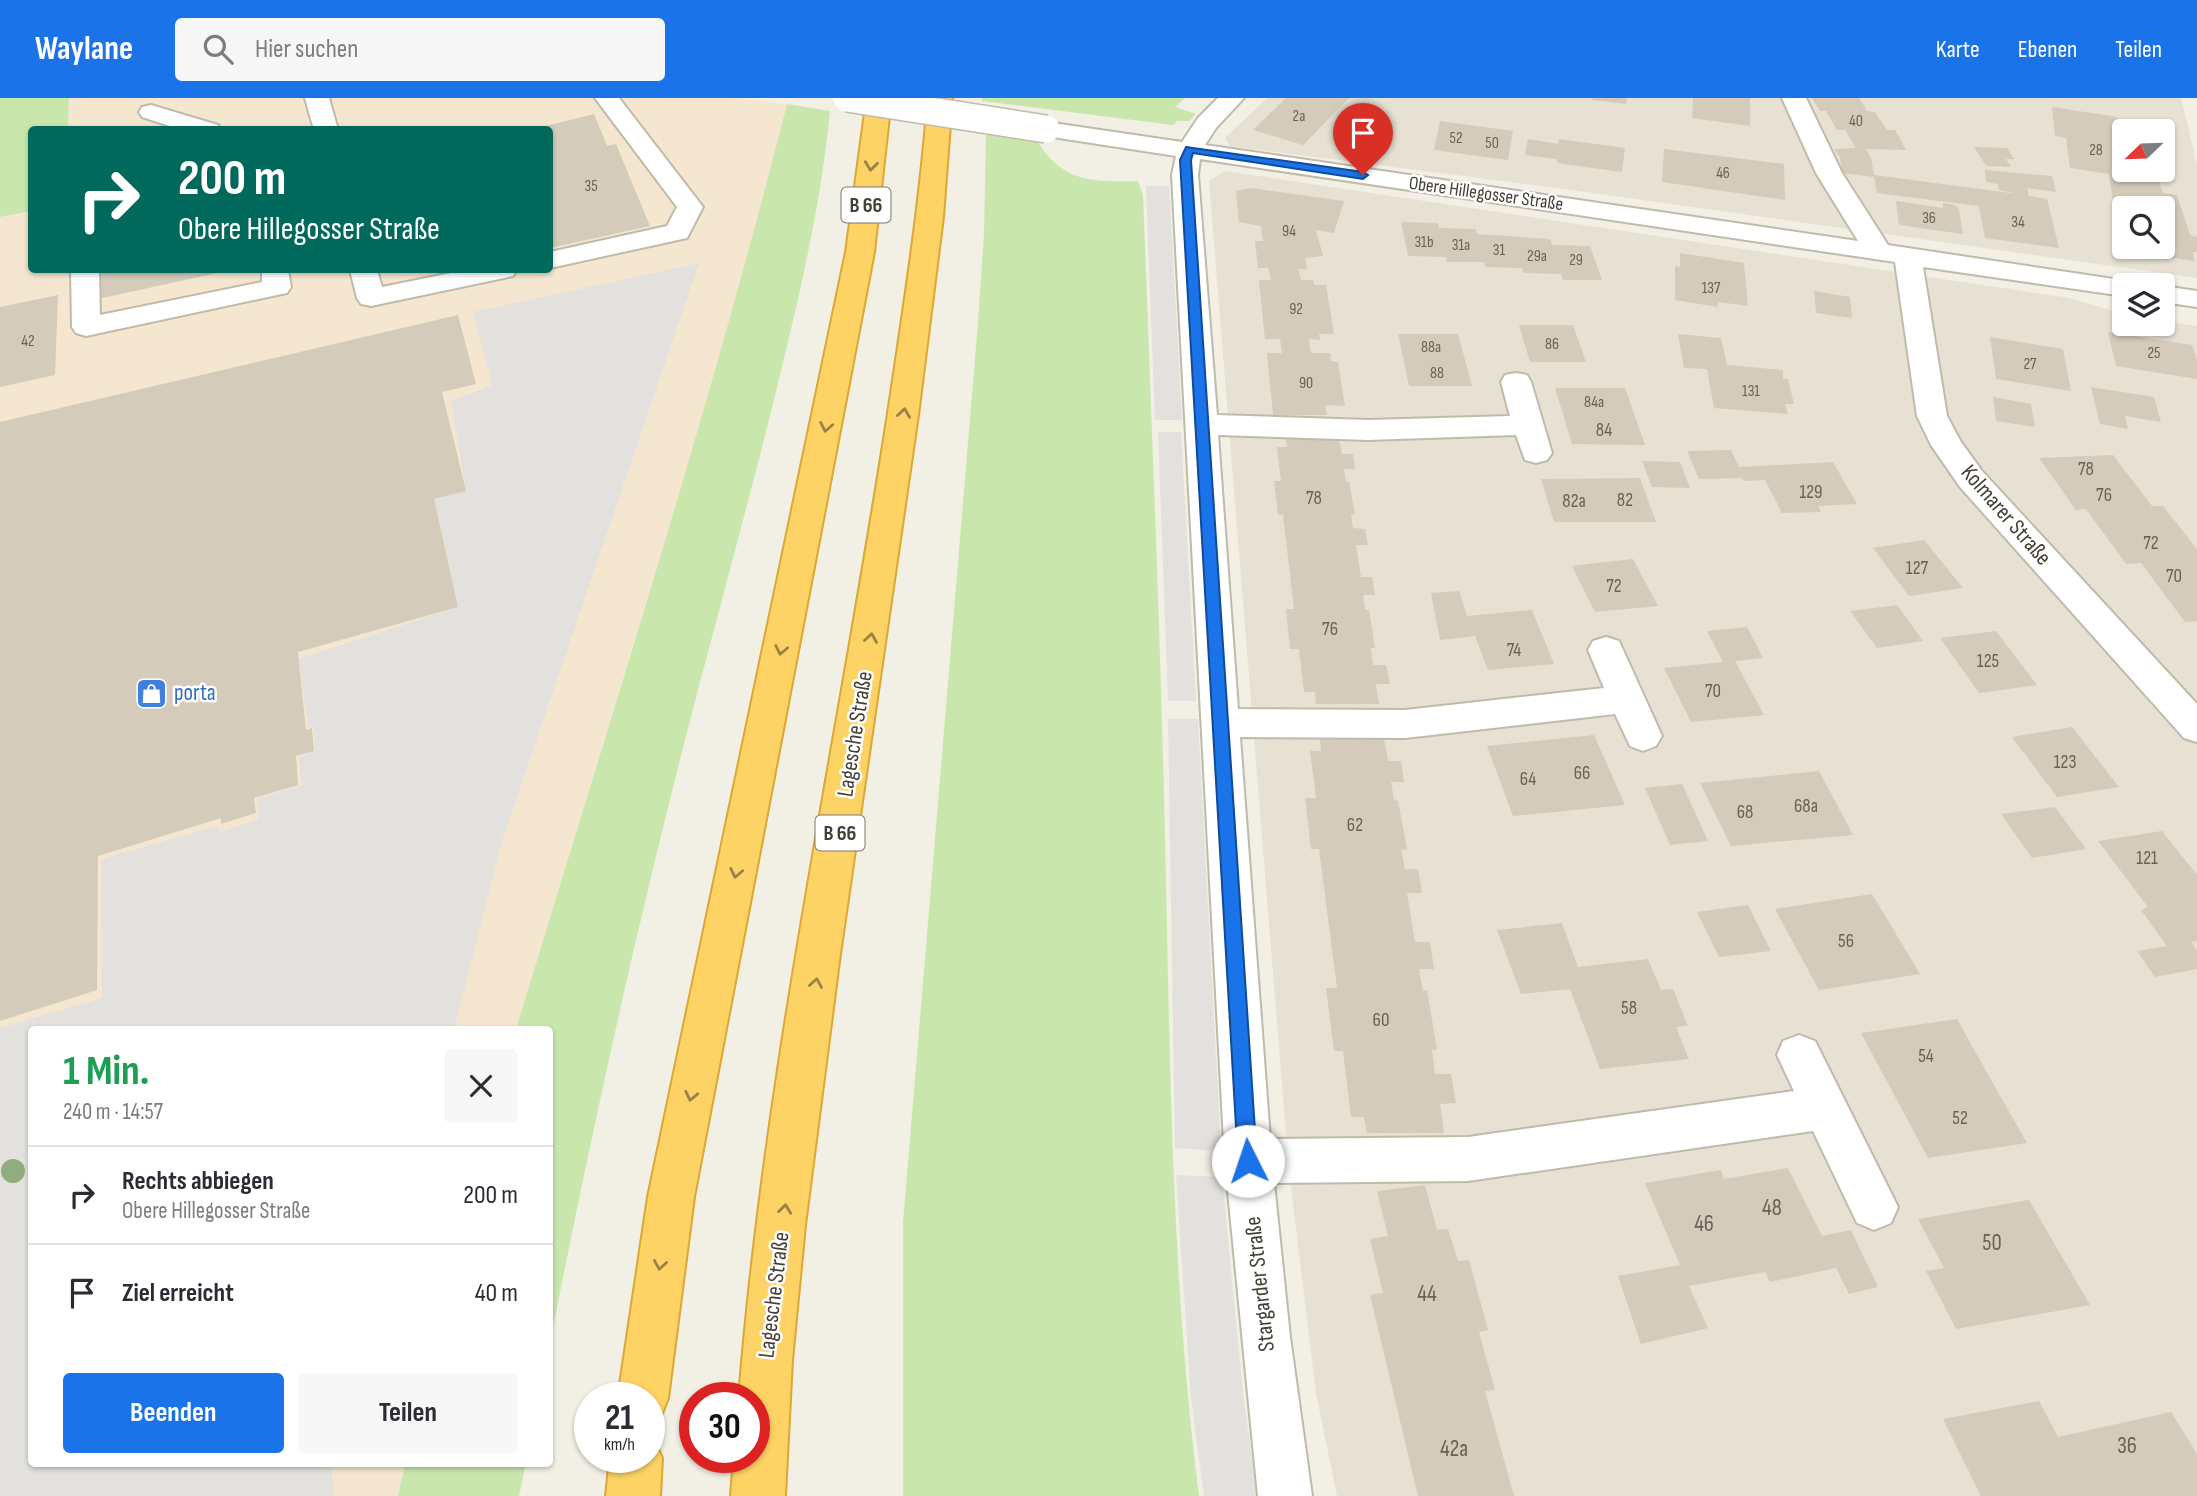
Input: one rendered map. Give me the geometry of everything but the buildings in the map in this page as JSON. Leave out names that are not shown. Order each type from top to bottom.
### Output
[{"type":"highway","name":"B 66","points":[[645,1382],[671,1197],[860,252],[879,98]]},
{"type":"highway","name":"Lagesche Straße","points":[[758,1496],[764,1378],[798,1099],[888,524],[936,171],[940,98]]},
{"type":"highway","points":[[633,1496],[635,1473]]},
{"type":"street","points":[[317,98],[325,126]]},
{"type":"street","points":[[553,259],[678,232],[690,207],[607,98]]},
{"type":"street","name":"Obere Hillegosser Straße","points":[[847,98],[2112,286]]},
{"type":"street","points":[[1190,150],[1207,121],[1231,98]]},
{"type":"street","points":[[1794,98],[1829,173],[1893,254]]},
{"type":"street","points":[[145,111],[196,126]]},
{"type":"street","name":"Stargarder Straße","points":[[1190,150],[1185,175],[1204,425],[1248,1161],[1270,1393],[1285,1496]]},
{"type":"street","name":"Kolmarer Straße","points":[[1893,254],[1932,416],[1947,445],[1971,479],[2197,728]]},
{"type":"street","points":[[85,273],[86,327],[277,287],[275,273]]},
{"type":"street","points":[[365,273],[372,298],[489,273]]},
{"type":"street","points":[[2175,296],[2197,299]]},
{"type":"street","points":[[1204,425],[1531,439],[1516,382]]},
{"type":"street","points":[[1606,650],[1643,736]]},
{"type":"street","points":[[1221,723],[1405,724],[1627,699]]},
{"type":"street","points":[[1799,1055],[1874,1207]]},
{"type":"street","points":[[1248,1161],[1468,1159],[1824,1108]]},
{"type":"shaded area","points":[[69,98],[739,98],[787,104],[755,232],[687,468],[517,1026],[28,1026],[28,1467],[404,1467],[398,1496],[0,1496],[0,217],[28,212],[28,273],[553,273],[553,126],[68,126]]},
{"type":"shaded area","points":[[1267,98],[2181,98],[2197,165],[2197,278],[1564,189],[1230,146],[1225,138]]},
{"type":"shaded area","points":[[1225,171],[2069,298],[2112,311],[2112,336],[2175,336],[2175,323],[2197,326],[2197,1496],[1337,1496],[1316,1393],[1289,1171],[1209,181]]},
{"type":"shaded area","points":[[1146,186],[1169,186],[1182,420],[1155,420]]},
{"type":"shaded area","points":[[699,263],[502,841],[455,1026],[28,1026],[28,1467],[331,1467],[334,1496],[0,1496],[0,1028],[102,998],[101,859],[217,826],[221,832],[259,819],[257,799],[301,785],[299,757],[315,751],[314,727],[308,727],[299,659],[458,607],[434,499],[466,490],[451,401],[492,385],[473,312]]},
{"type":"shaded area","points":[[1158,432],[1181,432],[1196,701],[1168,701]]},
{"type":"shaded area","points":[[1168,719],[1198,719],[1221,1151],[1175,1148]]},
{"type":"shaded area","points":[[1176,1175],[1222,1177],[1243,1393],[1257,1496],[1204,1496],[1191,1398]]},
{"type":"green space","points":[[0,98],[69,98],[68,126],[28,126],[28,212],[0,217]]},
{"type":"green space","points":[[982,98],[1185,98],[1175,107],[1196,114],[1189,121],[1177,121],[1173,125],[982,101]]},
{"type":"green space","points":[[787,104],[830,111],[821,179],[795,312],[638,931],[553,1328],[553,1026],[517,1026],[691,453]]},
{"type":"green space","points":[[986,134],[1038,142],[1058,166],[1069,173],[1094,180],[1138,181],[1143,195],[1161,676],[1173,1166],[1183,1331],[1199,1496],[903,1496],[903,1222],[978,322],[984,234]]},
{"type":"green space","points":[[404,1467],[525,1467],[519,1496],[398,1496]]},
{"type":"place","name":"porta","points":[[151,693]]},
{"type":"route","points":[[1248,1161],[1204,425],[1185,160],[1190,150],[1363,175]]}]
